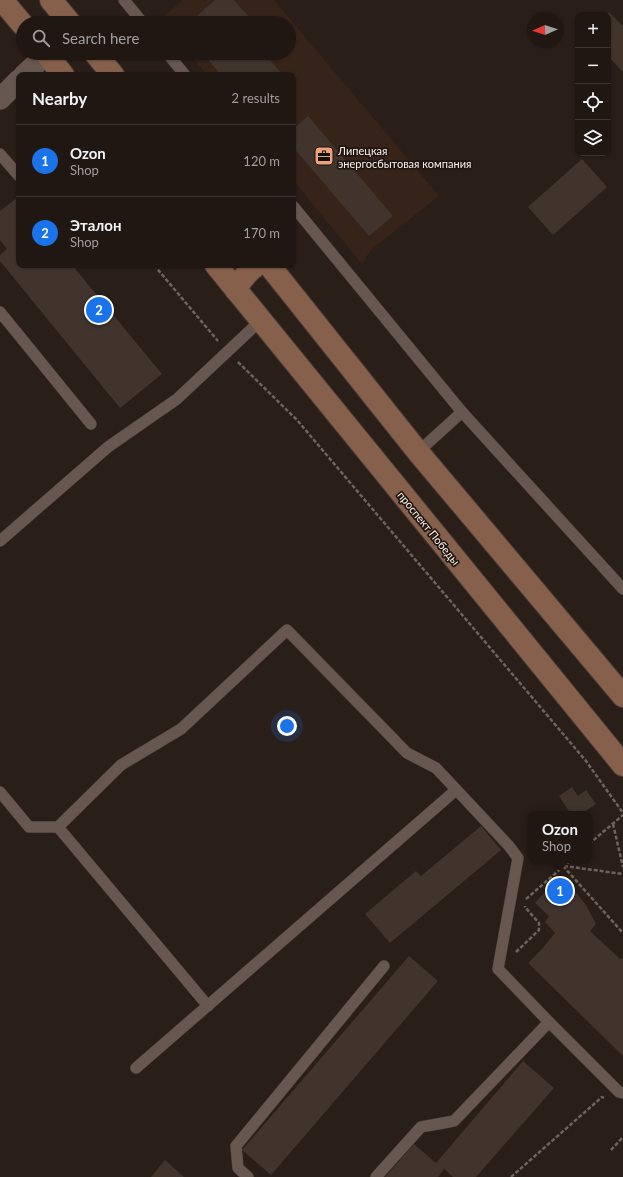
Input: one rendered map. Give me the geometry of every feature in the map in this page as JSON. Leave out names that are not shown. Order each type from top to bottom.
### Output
[{"type":"main road","points":[[2,0],[16,17]]},
{"type":"main road","points":[[51,0],[64,16]]},
{"type":"main road","points":[[51,60],[61,72]]},
{"type":"main road","points":[[101,60],[111,72]]},
{"type":"main road","name":"проспект Победы","points":[[218,268],[623,766]]},
{"type":"main road","points":[[236,290],[240,281],[252,268]]},
{"type":"main road","points":[[271,268],[418,452],[623,696]]},
{"type":"street","points":[[27,72],[40,60]]},
{"type":"street","points":[[0,99],[16,83]]},
{"type":"lane","points":[[124,0],[137,16]]},
{"type":"lane","points":[[173,60],[183,72]]},
{"type":"lane","points":[[0,154],[16,173]]},
{"type":"lane","points":[[296,210],[462,412],[623,589]]},
{"type":"lane","points":[[0,312],[91,424]]},
{"type":"lane","points":[[0,541],[108,447],[177,399],[260,321]]},
{"type":"lane","points":[[418,452],[462,412]]},
{"type":"lane","points":[[0,792],[29,826],[58,826],[121,766],[181,729],[287,630],[407,753],[436,768],[509,846],[518,858],[498,968],[549,1022],[619,1092],[623,1093]]},
{"type":"lane","points":[[136,1068],[456,790]]},
{"type":"lane","points":[[58,826],[208,1006]]},
{"type":"lane","points":[[248,1177],[238,1168],[236,1146],[384,966]]},
{"type":"lane","points":[[376,1177],[421,1127],[454,1121],[549,1022]]},
{"type":"path","points":[[157,268],[228,352],[297,420],[586,761],[623,814],[592,842]]},
{"type":"path","points":[[613,824],[623,867]]},
{"type":"path","points":[[511,956],[539,930],[539,923],[525,907],[525,899],[568,863]]},
{"type":"path","points":[[564,866],[623,874]]},
{"type":"path","points":[[564,866],[623,933]]},
{"type":"path","points":[[511,1177],[602,1097]]},
{"type":"path","points":[[611,1150],[623,1137]]},
{"type":"shaded area","points":[[183,0],[274,0],[287,16],[164,16]]},
{"type":"shaded area","points":[[296,26],[439,196],[370,251],[362,264],[296,184],[296,72],[205,72],[195,60],[296,60]]},
{"type":"building","points":[[215,0],[234,0],[248,16],[197,16]]},
{"type":"building","points":[[611,14],[623,26],[623,72],[611,59]]},
{"type":"building","points":[[270,60],[280,72],[218,72],[209,61]]},
{"type":"building","points":[[308,116],[393,216],[369,236],[296,151],[296,126]]},
{"type":"building","points":[[582,159],[607,187],[553,235],[528,207]]},
{"type":"building","points":[[16,199],[16,268],[74,268],[162,374],[120,408],[0,261],[0,255],[7,249],[0,240],[0,211]]},
{"type":"building","points":[[572,787],[578,796],[586,790],[596,804],[586,811],[569,811],[559,796]]},
{"type":"building","points":[[481,826],[501,850],[390,943],[365,914],[416,871],[421,876]]},
{"type":"building","points":[[557,879],[572,888],[586,905],[596,924],[590,931],[620,959],[623,958],[623,1056],[528,963],[555,933],[545,922],[549,916],[535,903]]},
{"type":"building","points":[[409,956],[438,981],[271,1175],[242,1150]]},
{"type":"building","points":[[523,1061],[554,1088],[476,1177],[453,1177],[444,1169],[438,1177],[385,1177],[414,1144],[436,1163]]},
{"type":"building","points":[[165,1160],[184,1177],[151,1177]]},
{"type":"place","name":"Липецкая энергосбытовая компания","points":[[324,156]]},
{"type":"place","name":"Эталон","points":[[99,310]]},
{"type":"place","name":"Ozon","points":[[560,891]]}]
